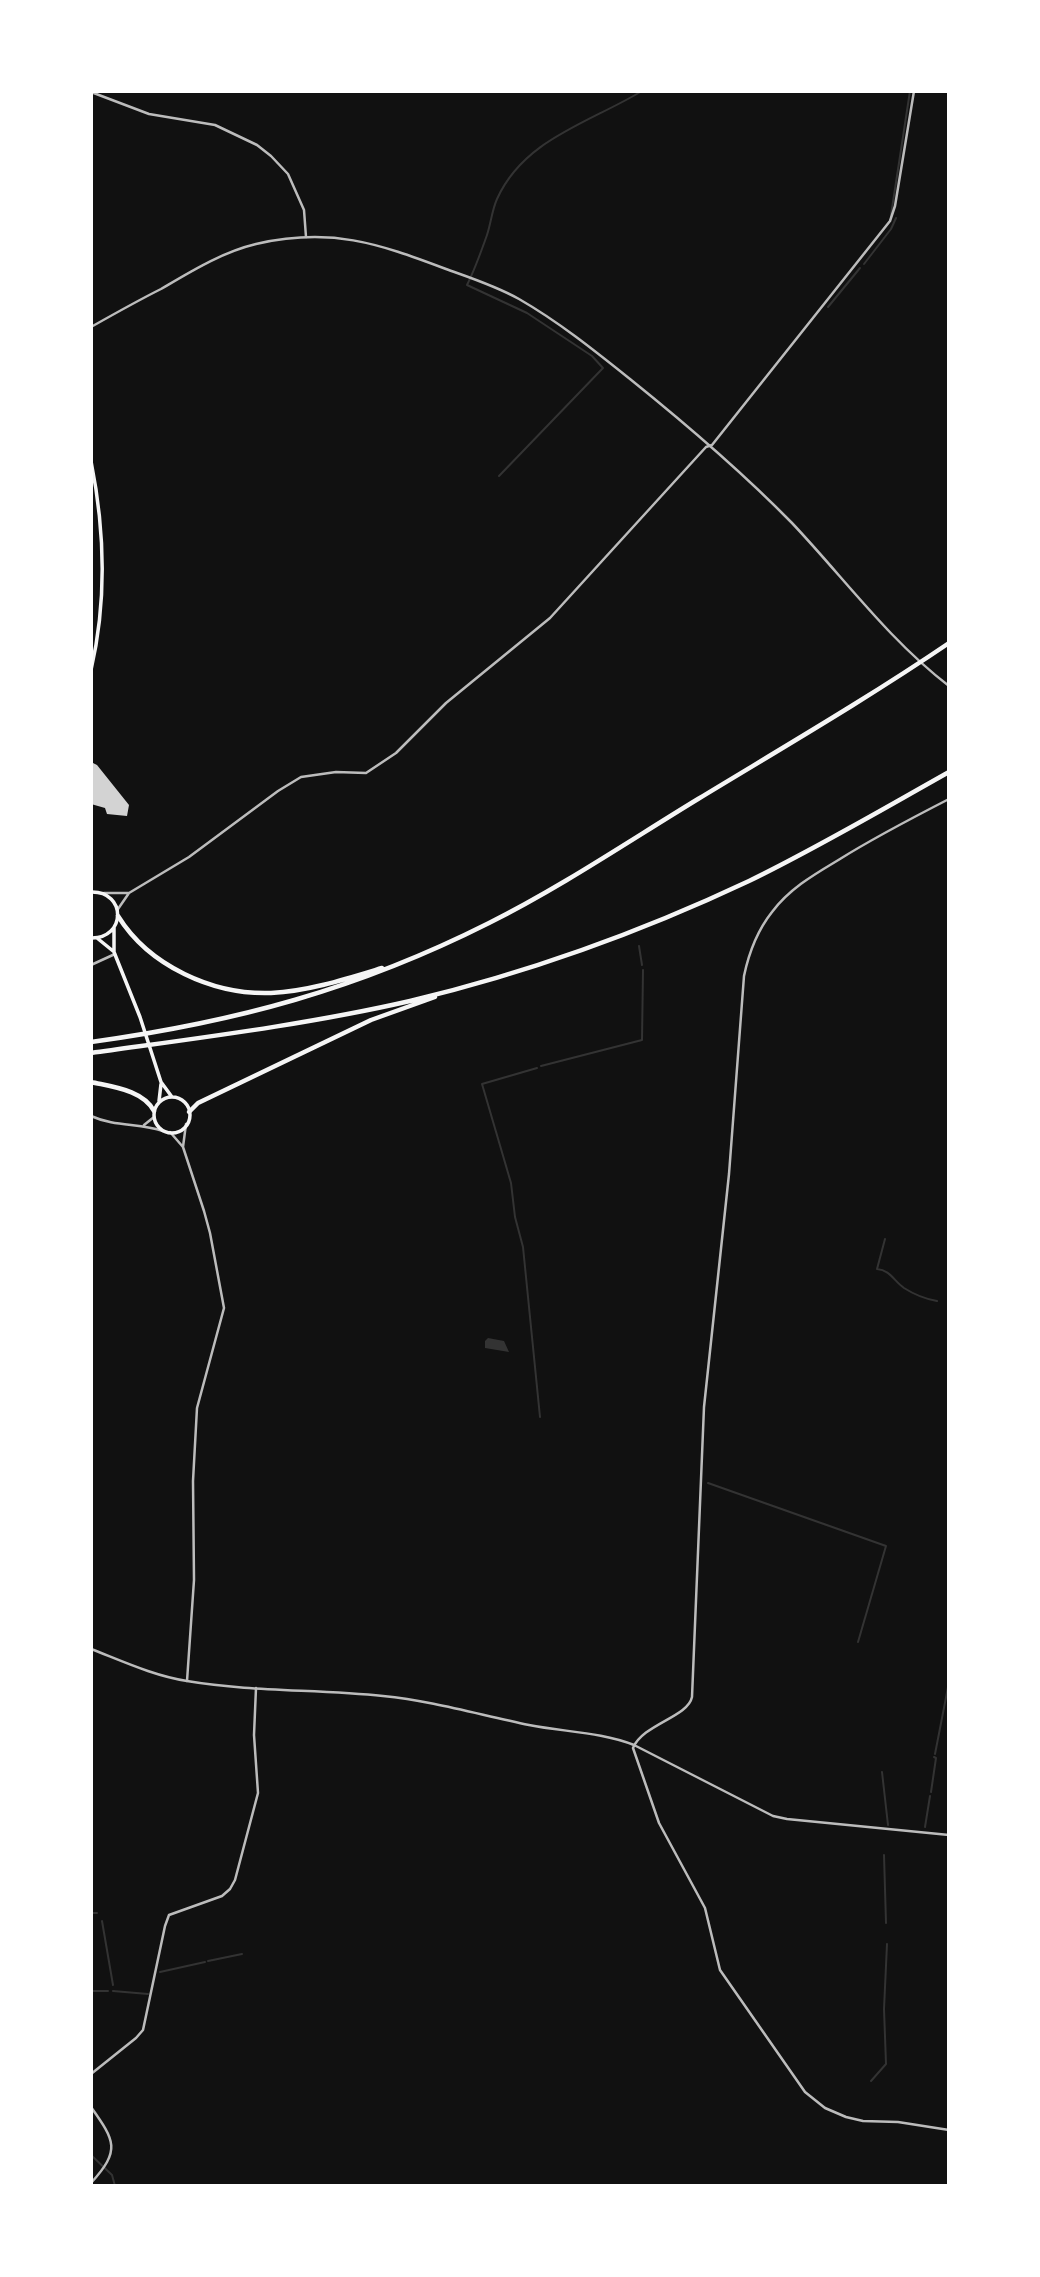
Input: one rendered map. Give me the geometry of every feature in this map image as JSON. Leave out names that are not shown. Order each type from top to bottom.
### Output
[{"type":"highway","points":[[91,1042],[181,1028],[274,1007],[365,978],[490,923],[789,744],[949,643]]},
{"type":"highway","points":[[189,1112],[198,1103],[371,1020],[600,943],[719,894],[786,862],[949,772]]},
{"type":"highway","points":[[117,913],[132,936],[167,964],[203,982],[235,990],[270,993],[295,990],[349,978],[413,958]]},
{"type":"highway","points":[[91,1053],[285,1026],[409,1001],[466,986]]},
{"type":"highway","points":[[91,1082],[139,1095],[148,1101],[154,1114]]},
{"type":"main road","points":[[91,461],[101,529],[103,577],[98,634],[91,670]]},
{"type":"main road","points":[[92,891],[113,901],[117,913],[114,928],[115,953],[141,1017],[161,1082],[173,1097],[184,1101],[189,1112],[186,1124],[179,1131],[163,1131],[155,1122],[154,1114],[159,1101],[161,1082]]},
{"type":"main road","points":[[91,938],[104,936],[114,928]]},
{"type":"main road","points":[[97,938],[115,953]]},
{"type":"main road","points":[[159,1101],[173,1097]]},
{"type":"street","points":[[117,913],[121,901],[129,893],[189,858],[278,791],[301,777],[336,772],[366,773],[396,753],[446,704],[550,618],[706,447],[712,445],[890,221],[895,206],[914,91]]},
{"type":"street","points":[[91,92],[149,114],[215,125],[257,145],[284,169],[292,182],[304,210],[306,237]]},
{"type":"street","points":[[91,327],[195,269],[234,252],[254,245],[306,237],[329,237],[375,244],[472,278],[519,299],[650,395],[778,510],[878,620],[949,687]]},
{"type":"street","points":[[634,1745],[655,1726],[687,1707],[692,1697],[704,1407],[729,1174],[744,976],[750,949],[772,911],[796,887],[864,844],[949,799]]},
{"type":"street","points":[[101,893],[129,893]]},
{"type":"street","points":[[91,965],[115,953]]},
{"type":"street","points":[[144,1125],[154,1114]]},
{"type":"street","points":[[91,1116],[114,1124],[144,1125],[163,1131]]},
{"type":"street","points":[[183,1147],[186,1124]]},
{"type":"street","points":[[170,1132],[183,1147],[210,1233],[224,1308],[197,1408],[194,1580],[187,1681]]},
{"type":"street","points":[[91,1649],[147,1671],[187,1681],[397,1697],[529,1725],[617,1739],[634,1745],[773,1816],[949,1835]]},
{"type":"street","points":[[91,2074],[136,2038],[145,2027],[169,1915],[222,1896],[234,1883],[258,1793],[254,1735],[256,1688]]},
{"type":"street","points":[[634,1745],[658,1821],[705,1908],[720,1970],[805,2092],[825,2109],[846,2117],[949,2130]]},
{"type":"street","points":[[91,2108],[111,2139],[111,2155],[107,2165],[91,2183]]},
{"type":"shaded area","points":[[488,1338],[504,1341],[509,1352],[485,1348]]},
{"type":"building","points":[[91,762],[97,765],[129,805],[127,816],[107,814],[105,808],[91,804]]},
{"type":"waterway","points":[[499,476],[603,368],[592,356],[527,313],[467,285],[487,235],[495,203],[509,178],[541,147],[560,134],[642,91]]},
{"type":"waterway","points":[[891,215],[910,91]]},
{"type":"waterway","points":[[864,264],[891,229],[896,218]]},
{"type":"waterway","points":[[828,307],[860,268]]},
{"type":"waterway","points":[[639,946],[642,965]]},
{"type":"waterway","points":[[541,1066],[642,1040],[643,970]]},
{"type":"waterway","points":[[537,1068],[482,1084],[511,1183],[515,1217],[523,1247],[540,1417]]},
{"type":"waterway","points":[[885,1239],[877,1269],[889,1274],[912,1293],[937,1301]]},
{"type":"waterway","points":[[708,1483],[886,1546],[858,1642]]},
{"type":"waterway","points":[[935,1754],[949,1682]]},
{"type":"waterway","points":[[931,1792],[934,1757]]},
{"type":"waterway","points":[[882,1772],[888,1825]]},
{"type":"waterway","points":[[925,1827],[930,1796]]},
{"type":"waterway","points":[[884,1855],[886,1923]]},
{"type":"waterway","points":[[91,1913],[97,1913]]},
{"type":"waterway","points":[[102,1921],[113,1985]]},
{"type":"waterway","points":[[871,2081],[886,2064],[884,2009],[887,1944]]},
{"type":"waterway","points":[[208,1961],[242,1954]]},
{"type":"waterway","points":[[160,1972],[205,1962]]},
{"type":"waterway","points":[[91,1991],[108,1991]]},
{"type":"waterway","points":[[113,1991],[148,1994]]},
{"type":"waterway","points":[[91,2155],[112,2175],[115,2186]]}]
